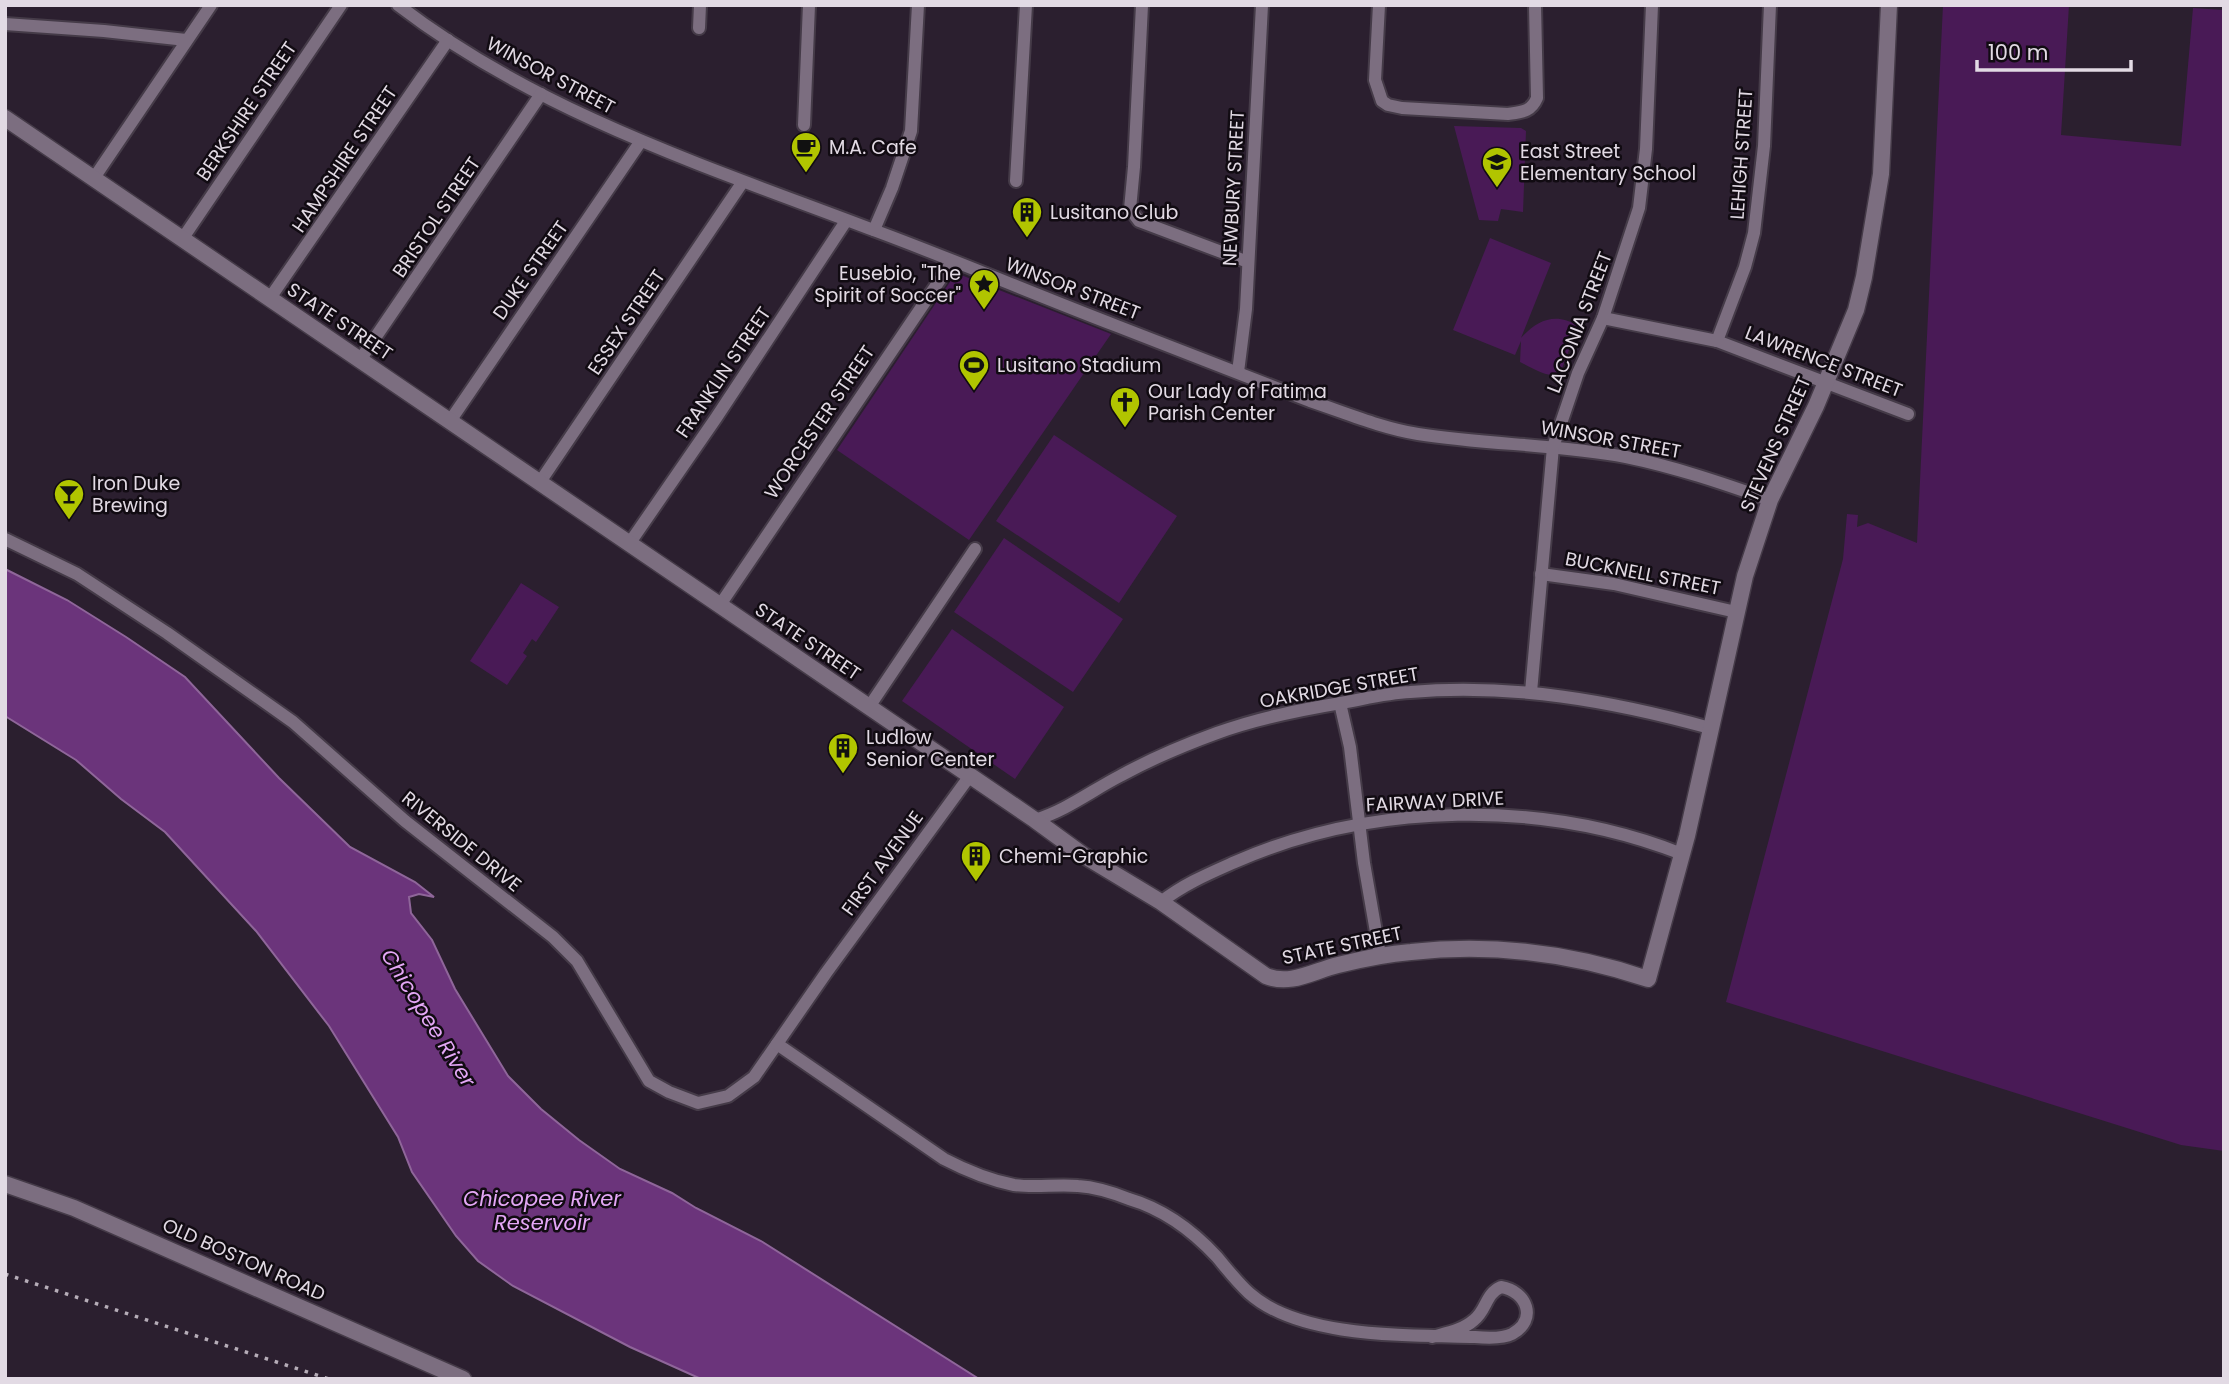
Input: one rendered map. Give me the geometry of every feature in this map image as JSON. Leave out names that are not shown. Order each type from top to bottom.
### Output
[{"type":"street","points":[[94,178],[211,5]]},
{"type":"street","name":"BERKSHIRE STREET","points":[[183,238],[341,5]]},
{"type":"street","name":"WINSOR STREET","points":[[398,5],[501,74],[641,141],[743,183],[874,230],[1310,401],[1395,429],[1624,457],[1689,472],[1770,500]]},
{"type":"street","points":[[699,28],[700,5]]},
{"type":"street","points":[[804,125],[809,5]]},
{"type":"street","points":[[874,230],[892,188],[911,131],[918,5]]},
{"type":"street","points":[[1016,181],[1026,5]]},
{"type":"street","points":[[1142,5],[1130,209],[1139,221],[1248,262]]},
{"type":"street","name":"NEWBURY STREET","points":[[1238,372],[1246,309],[1262,5]]},
{"type":"street","points":[[1379,5],[1375,80],[1381,101],[1388,106],[1402,108],[1508,114],[1524,112],[1532,107],[1537,98],[1535,5]]},
{"type":"street","name":"LACONIA STREET","points":[[1531,692],[1553,447],[1578,373],[1603,318],[1639,208],[1646,149],[1652,5]]},
{"type":"street","name":"LEHIGH STREET","points":[[1717,341],[1745,267],[1754,233],[1764,145],[1770,5]]},
{"type":"street","name":"STEVENS STREET","points":[[1648,979],[1665,925],[1736,612],[1770,500],[1856,310],[1871,247],[1881,174],[1889,5]]},
{"type":"street","points":[[5,24],[186,40]]},
{"type":"street","name":"HAMPSHIRE STREET","points":[[270,298],[449,40]]},
{"type":"street","name":"BRISTOL STREET","points":[[360,360],[541,94]]},
{"type":"street","name":"STATE STREET","points":[[5,118],[1083,855],[1161,902],[1251,967],[1276,980],[1287,980],[1380,955],[1461,948],[1524,950],[1591,962],[1648,979]]},
{"type":"street","name":"DUKE STREET","points":[[450,421],[641,141]]},
{"type":"street","name":"ESSEX STREET","points":[[540,482],[743,183]]},
{"type":"street","name":"FRANKLIN STREET","points":[[629,544],[846,221]]},
{"type":"street","name":"WORCESTER STREET","points":[[720,605],[952,262]]},
{"type":"street","name":"LAWRENCE STREET","points":[[1603,318],[1717,341],[1908,414]]},
{"type":"street","name":"RIVERSIDE DRIVE","points":[[5,539],[77,575],[167,633],[293,722],[405,821],[553,937],[577,961],[649,1081],[669,1092],[698,1102],[728,1096],[754,1077],[826,972]]},
{"type":"street","points":[[869,707],[975,550]]},
{"type":"street","name":"BUCKNELL STREET","points":[[1541,574],[1614,584],[1736,612]]},
{"type":"street","name":"OAKRIDGE STREET","points":[[1035,820],[1059,812],[1151,760],[1216,733],[1292,711],[1408,692],[1531,692],[1628,708],[1710,728]]},
{"type":"street","points":[[1340,703],[1350,747],[1380,955]]},
{"type":"street","name":"FIRST AVENUE","points":[[826,972],[969,777]]},
{"type":"street","name":"FAIRWAY DRIVE","points":[[1161,902],[1181,886],[1257,852],[1304,836],[1359,824],[1438,817],[1552,819],[1644,839],[1682,854]]},
{"type":"street","points":[[777,1044],[944,1159],[969,1172],[1017,1185],[1079,1186],[1130,1199],[1160,1211],[1196,1237],[1251,1294],[1277,1310],[1325,1326],[1432,1337],[1509,1335],[1525,1322],[1528,1314],[1525,1300],[1511,1288],[1501,1287],[1488,1295],[1475,1320],[1457,1330],[1432,1337]]},
{"type":"street","name":"OLD BOSTON ROAD","points":[[5,1184],[74,1208],[463,1379]]},
{"type":"shaded area","points":[[1943,5],[2069,5],[2061,135],[2181,146],[2193,8],[2224,10],[2224,1151],[2181,1145],[1726,1002],[1843,559],[1847,514],[1858,515],[1857,527],[1868,523],[1917,543]]},
{"type":"shaded area","points":[[1454,126],[1521,128],[1526,131],[1523,212],[1501,209],[1498,221],[1479,220]]},
{"type":"shaded area","points":[[1490,238],[1551,263],[1521,338],[1546,320],[1562,319],[1578,326],[1560,374],[1545,374],[1520,362],[1521,341],[1515,355],[1453,330]]},
{"type":"shaded area","name":"Lusitano Stadium","points":[[956,273],[1111,334],[969,540],[837,450]]},
{"type":"shaded area","points":[[1054,435],[1177,516],[1119,603],[996,521]]},
{"type":"shaded area","points":[[1004,538],[1123,619],[1073,692],[954,612]]},
{"type":"shaded area","points":[[521,583],[559,607],[536,642],[532,639],[523,653],[527,656],[507,685],[470,661]]},
{"type":"shaded area","points":[[952,629],[1064,707],[1015,779],[902,701]]},
{"type":"water","name":"Chicopee River Reservoir","points":[[5,569],[67,600],[185,677],[279,778],[350,847],[415,882],[434,897],[419,894],[409,897],[411,913],[432,940],[455,989],[508,1076],[541,1109],[620,1169],[672,1193],[761,1241],[979,1379],[701,1379],[630,1347],[513,1286],[478,1261],[456,1236],[412,1172],[398,1137],[329,1026],[256,931],[165,832],[76,760],[5,716]]},
{"type":"railway","points":[[5,1274],[329,1379]]},
{"type":"place","name":"M.A. Cafe","points":[[806,174]]},
{"type":"place","name":"East Street Elementary School","points":[[1497,189]]},
{"type":"place","name":"Lusitano Club","points":[[1027,239]]},
{"type":"place","name":"Eusebio, \"The Spirit of Soccer\"","points":[[984,311]]},
{"type":"place","name":"Lusitano Stadium","points":[[974,392]]},
{"type":"place","name":"Our Lady of Fatima Parish Center","points":[[1125,429]]},
{"type":"place","name":"Iron Duke Brewing","points":[[69,521]]},
{"type":"place","name":"Ludlow Senior Center","points":[[843,775]]},
{"type":"place","name":"Chemi-Graphic","points":[[976,883]]},
{"type":"water label","name":"Chicopee River","points":[[428,1018]]}]
